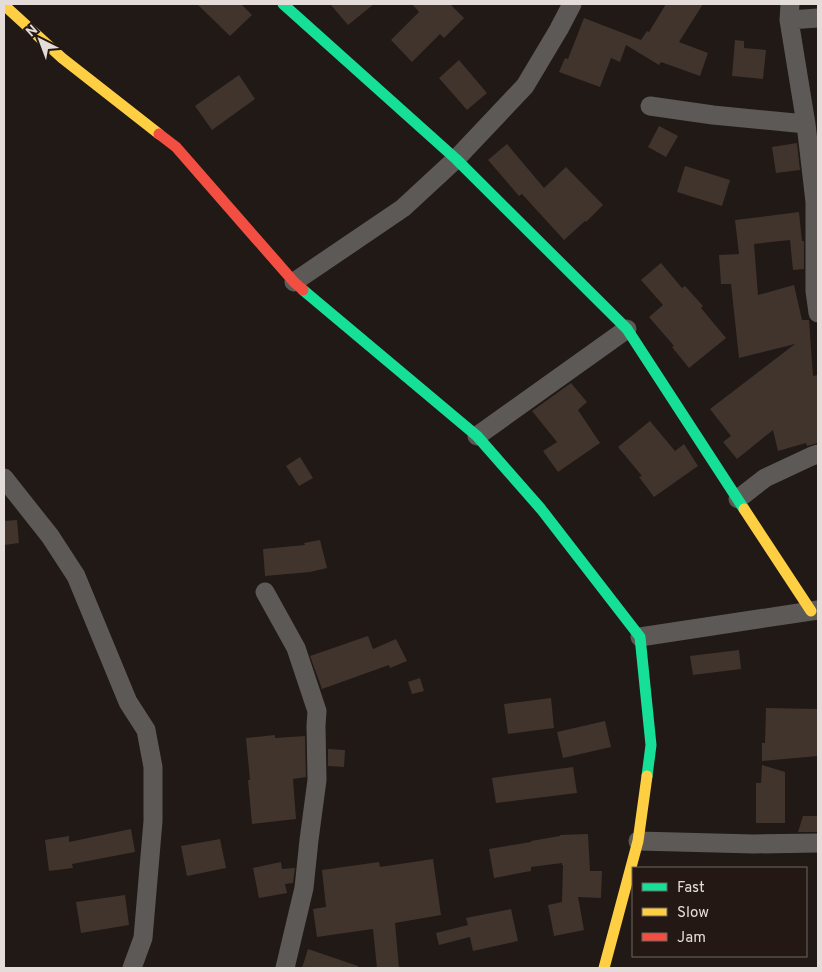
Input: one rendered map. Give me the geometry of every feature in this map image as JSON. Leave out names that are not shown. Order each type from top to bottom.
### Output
[{"type":"street","points":[[4,4],[62,58],[176,147],[294,282],[478,436],[541,509],[640,637],[650,745],[638,841],[604,968]]},
{"type":"street","points":[[283,4],[456,159],[627,328],[738,499],[815,611],[640,637]]},
{"type":"street","points":[[294,282],[402,208],[456,159],[525,86],[572,4]]},
{"type":"street","points":[[818,18],[790,12],[817,202],[816,291],[818,313]]},
{"type":"street","points":[[650,106],[713,115],[806,124]]},
{"type":"street","points":[[478,436],[627,328]]},
{"type":"street","points":[[738,499],[764,478],[818,454]]},
{"type":"street","points":[[4,478],[50,536],[76,576],[128,702],[146,730],[153,767],[153,821],[143,938],[132,968]]},
{"type":"street","points":[[265,592],[296,648],[317,711],[317,780],[304,888],[285,968]]},
{"type":"street","points":[[638,841],[754,844],[818,843]]},
{"type":"building","points":[[197,4],[241,4],[252,15],[230,36]]},
{"type":"building","points":[[330,4],[374,4],[348,25]]},
{"type":"building","points":[[412,4],[450,4],[464,18],[444,38],[440,34],[412,62],[391,40],[419,12]]},
{"type":"building","points":[[666,4],[703,4],[679,42],[708,53],[700,76],[661,62],[659,65],[626,45],[620,62],[611,58],[600,87],[559,72],[565,58],[568,59],[584,18],[641,40],[647,31],[649,32]]},
{"type":"building","points":[[735,40],[744,41],[744,48],[766,50],[763,79],[732,76]]},
{"type":"building","points":[[459,60],[487,93],[467,110],[439,78]]},
{"type":"building","points":[[239,75],[255,99],[212,130],[195,106]]},
{"type":"building","points":[[659,126],[678,136],[666,157],[648,147]]},
{"type":"building","points":[[797,143],[800,170],[776,173],[772,147]]},
{"type":"building","points":[[507,144],[544,188],[566,167],[603,205],[564,240],[522,194],[519,196],[488,160]]},
{"type":"building","points":[[685,166],[730,180],[722,206],[677,192]]},
{"type":"building","points":[[799,212],[802,241],[804,241],[804,269],[793,270],[790,240],[754,244],[758,295],[794,285],[802,320],[809,320],[813,376],[818,375],[818,443],[807,446],[806,443],[778,451],[773,430],[737,459],[723,442],[731,436],[710,409],[795,344],[739,358],[731,284],[721,284],[719,255],[739,254],[735,220]]},
{"type":"building","points":[[661,263],[682,288],[685,286],[703,306],[701,308],[726,338],[689,368],[672,347],[674,346],[649,317],[663,305],[641,280]]},
{"type":"building","points":[[571,383],[587,402],[578,410],[600,443],[558,472],[543,451],[557,442],[532,411]]},
{"type":"building","points":[[650,421],[675,451],[684,444],[698,466],[654,497],[639,477],[642,476],[618,447]]},
{"type":"building","points":[[300,457],[313,478],[299,486],[286,466]]},
{"type":"building","points":[[17,520],[19,543],[4,545],[4,521]]},
{"type":"building","points":[[320,540],[327,568],[310,572],[265,576],[263,549],[305,545],[304,543]]},
{"type":"building","points":[[368,636],[373,649],[396,639],[407,661],[390,668],[389,665],[322,689],[310,656]]},
{"type":"building","points":[[739,650],[741,669],[693,675],[690,656]]},
{"type":"building","points":[[420,678],[424,691],[412,694],[408,682]]},
{"type":"building","points":[[551,698],[554,728],[508,734],[504,704]]},
{"type":"building","points":[[766,708],[818,709],[818,756],[762,761],[762,743],[765,743]]},
{"type":"building","points":[[605,721],[611,747],[563,758],[557,732]]},
{"type":"building","points":[[275,735],[275,738],[305,736],[306,777],[293,779],[296,819],[252,824],[246,738]]},
{"type":"building","points":[[328,749],[345,750],[344,767],[328,766]]},
{"type":"building","points":[[762,765],[785,772],[785,823],[756,823],[756,783],[761,783]]},
{"type":"building","points":[[573,767],[577,793],[496,803],[492,778]]},
{"type":"building","points":[[803,816],[817,816],[817,832],[798,832]]},
{"type":"building","points":[[131,829],[135,852],[72,864],[73,868],[49,871],[45,840],[69,836],[69,842]]},
{"type":"building","points":[[588,834],[590,871],[602,871],[601,898],[578,897],[584,930],[554,936],[548,905],[562,902],[562,863],[531,867],[531,871],[494,878],[489,849],[560,835]]},
{"type":"building","points":[[220,839],[226,868],[187,876],[181,846]]},
{"type":"building","points":[[433,859],[441,915],[395,923],[399,968],[377,968],[373,929],[317,937],[313,909],[326,907],[322,870],[379,862],[380,867]]},
{"type":"building","points":[[281,862],[282,869],[295,868],[293,883],[285,884],[287,893],[259,898],[253,868]]},
{"type":"building","points":[[125,895],[129,925],[81,933],[76,902]]},
{"type":"building","points":[[511,909],[518,941],[473,951],[470,937],[439,945],[436,933],[468,925],[466,918]]},
{"type":"building","points":[[308,949],[358,966],[358,968],[302,968]]},
{"type":"traffic: fast","points":[[283,4],[456,159],[627,329],[744,509]]},
{"type":"traffic: fast","points":[[303,290],[477,436],[541,509],[640,637],[651,745],[647,776]]},
{"type":"traffic: slow","points":[[4,5],[62,58],[159,134]]},
{"type":"traffic: slow","points":[[744,509],[811,611]]},
{"type":"traffic: slow","points":[[604,968],[638,841],[647,776]]},
{"type":"traffic: jam","points":[[159,134],[176,147],[303,290]]}]
